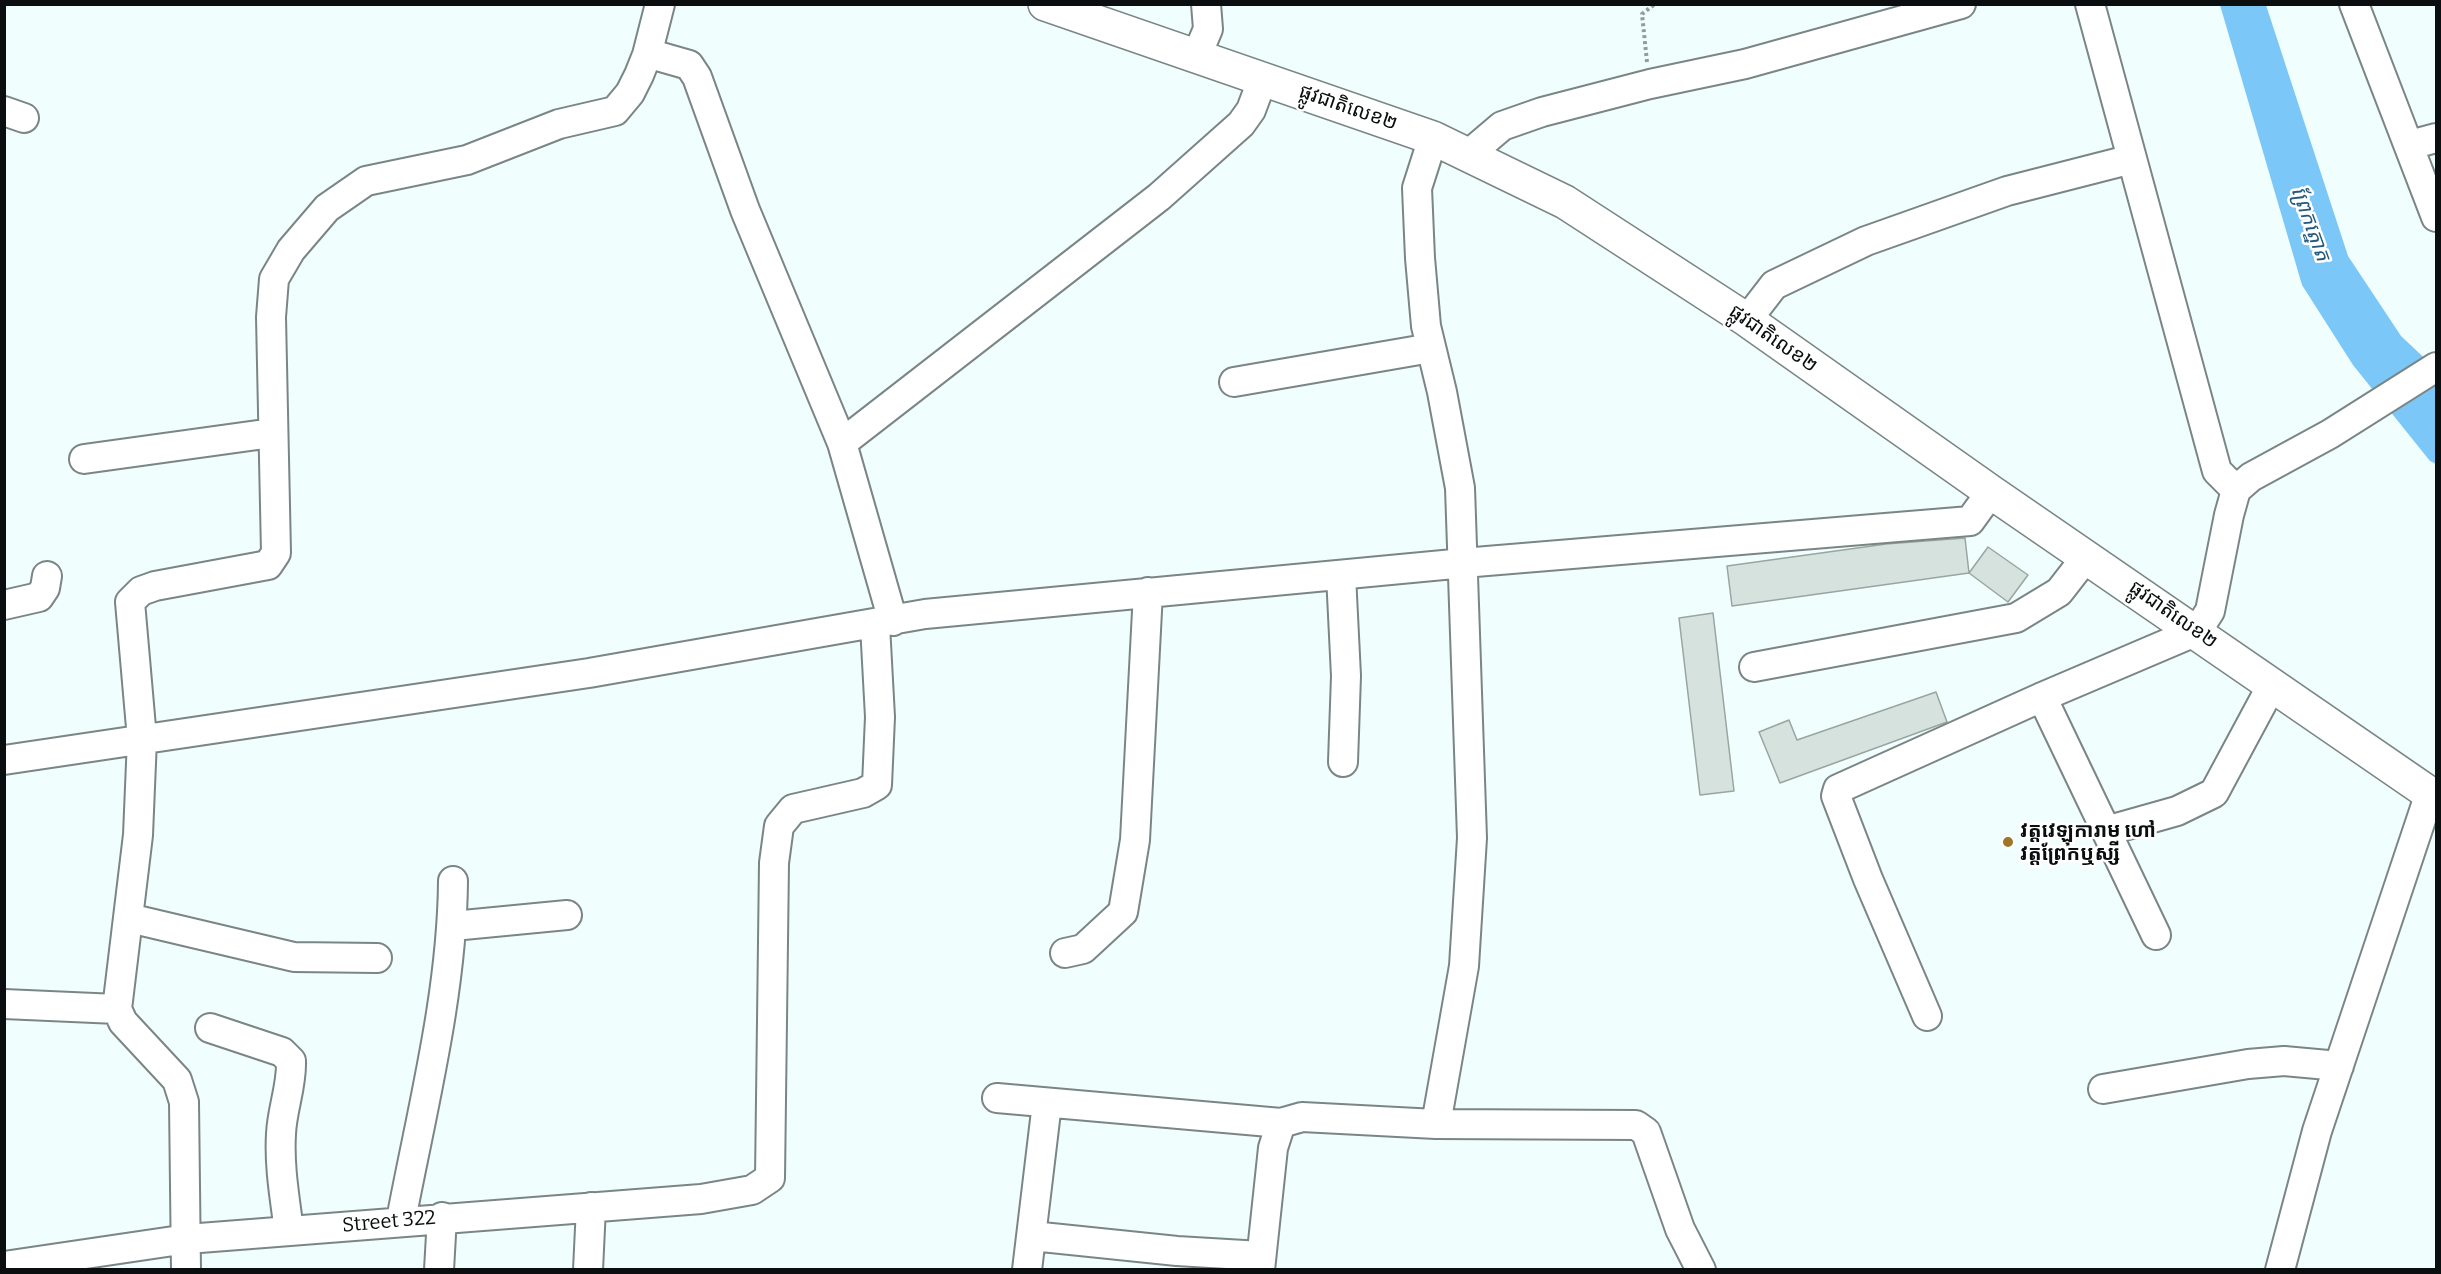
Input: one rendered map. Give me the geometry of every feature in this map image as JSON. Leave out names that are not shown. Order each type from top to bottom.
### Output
[{"type":"highway","name":"ផ្លូវជាតិលេខ២","points":[[1045,4],[1433,138],[1565,202],[1747,320],[1991,492],[2197,631],[2272,686],[2433,795]]},
{"type":"street","points":[[186,1269],[184,1102],[177,1080],[123,1022],[117,1009],[138,835],[142,739],[130,602],[141,591],[155,586],[268,565],[276,553],[271,317],[274,279],[291,250],[327,208],[366,181],[467,160],[559,124],[615,111],[630,93],[643,65],[660,4]]},
{"type":"street","points":[[1197,55],[1208,29],[1206,4]]},
{"type":"street","points":[[1469,154],[1502,126],[1542,112],[1650,84],[1745,64],[1961,4]]},
{"type":"street","points":[[2090,4],[2217,471],[2236,490]]},
{"type":"street","points":[[2354,4],[2423,141],[2436,217]]},
{"type":"street","points":[[661,57],[689,65],[697,77],[744,210],[842,443],[884,623]]},
{"type":"street","points":[[842,443],[1159,198],[1241,124],[1251,110],[1263,78]]},
{"type":"street","points":[[1433,138],[1417,188],[1426,326],[1460,488],[1472,838],[1464,966],[1436,1124]]},
{"type":"street","points":[[1747,320],[1774,285],[1866,241],[2007,191],[2132,159]]},
{"type":"street","points":[[1234,382],[1431,348]]},
{"type":"street","points":[[1927,1016],[1868,879],[1836,796],[1838,789],[2042,697],[2197,631],[2210,611],[2236,490],[2251,477],[2355,419],[2436,367]]},
{"type":"street","points":[[84,459],[272,433]]},
{"type":"street","points":[[4,760],[589,673],[991,607],[1463,563],[1970,521],[1991,492]]},
{"type":"street","points":[[1754,667],[2016,618],[2059,592],[2087,556]]},
{"type":"street","points":[[1341,575],[1346,676],[1342,762]]},
{"type":"street","points":[[4,605],[39,597],[45,588],[47,576]]},
{"type":"street","points":[[1065,953],[1083,949],[1123,912],[1135,840],[1148,592]]},
{"type":"street","name":"Street 322","points":[[4,1266],[187,1239],[401,1220],[701,1199],[752,1190],[770,1178],[774,862],[779,826],[793,809],[863,792],[877,785],[884,623]]},
{"type":"street","points":[[2106,831],[2177,812],[2214,793],[2272,686]]},
{"type":"street","points":[[2042,697],[2156,935]]},
{"type":"street","points":[[2280,1269],[2317,1131],[2433,795]]},
{"type":"street","points":[[401,1220],[441,1012],[453,926],[453,881]]},
{"type":"street","points":[[453,926],[567,915]]},
{"type":"street","points":[[129,918],[294,957],[377,958]]},
{"type":"street","points":[[4,1004],[117,1009]]},
{"type":"street","points":[[210,1028],[282,1052],[291,1061],[292,1074],[281,1132],[280,1159],[289,1231]]},
{"type":"street","points":[[2103,1089],[2248,1064],[2284,1061],[2339,1066]]},
{"type":"street","points":[[996,1098],[1281,1123],[1302,1117],[1436,1124],[1621,1123],[1636,1125],[1646,1132],[1680,1229],[1701,1269]]},
{"type":"street","points":[[1027,1269],[1047,1103]]},
{"type":"street","points":[[1032,1236],[1176,1260],[1261,1263],[1273,1148],[1281,1123]]},
{"type":"street","points":[[588,1269],[591,1207]]},
{"type":"street","points":[[439,1269],[442,1217]]},
{"type":"path","points":[[1650,84],[1642,14],[1655,4]]},
{"type":"water","name":"ព្រែកត្នោត","points":[[2220,5],[2266,5],[2348,256],[2401,336],[2436,369],[2436,464],[2430,461],[2353,365],[2302,285]]},
{"type":"building","points":[[1965,538],[1969,573],[1732,606],[1727,566],[1886,544]]},
{"type":"building","points":[[1988,547],[2028,575],[2008,602],[1969,573]]},
{"type":"building","points":[[1713,613],[1734,791],[1700,795],[1679,618]]},
{"type":"building","points":[[1936,692],[1947,722],[1780,783],[1759,732],[1789,720],[1797,740]]},
{"type":"place","name":"វត្តវេឡុការាម ហៅ វត្តព្រែកឬស្សី","points":[[2008,842]]}]
